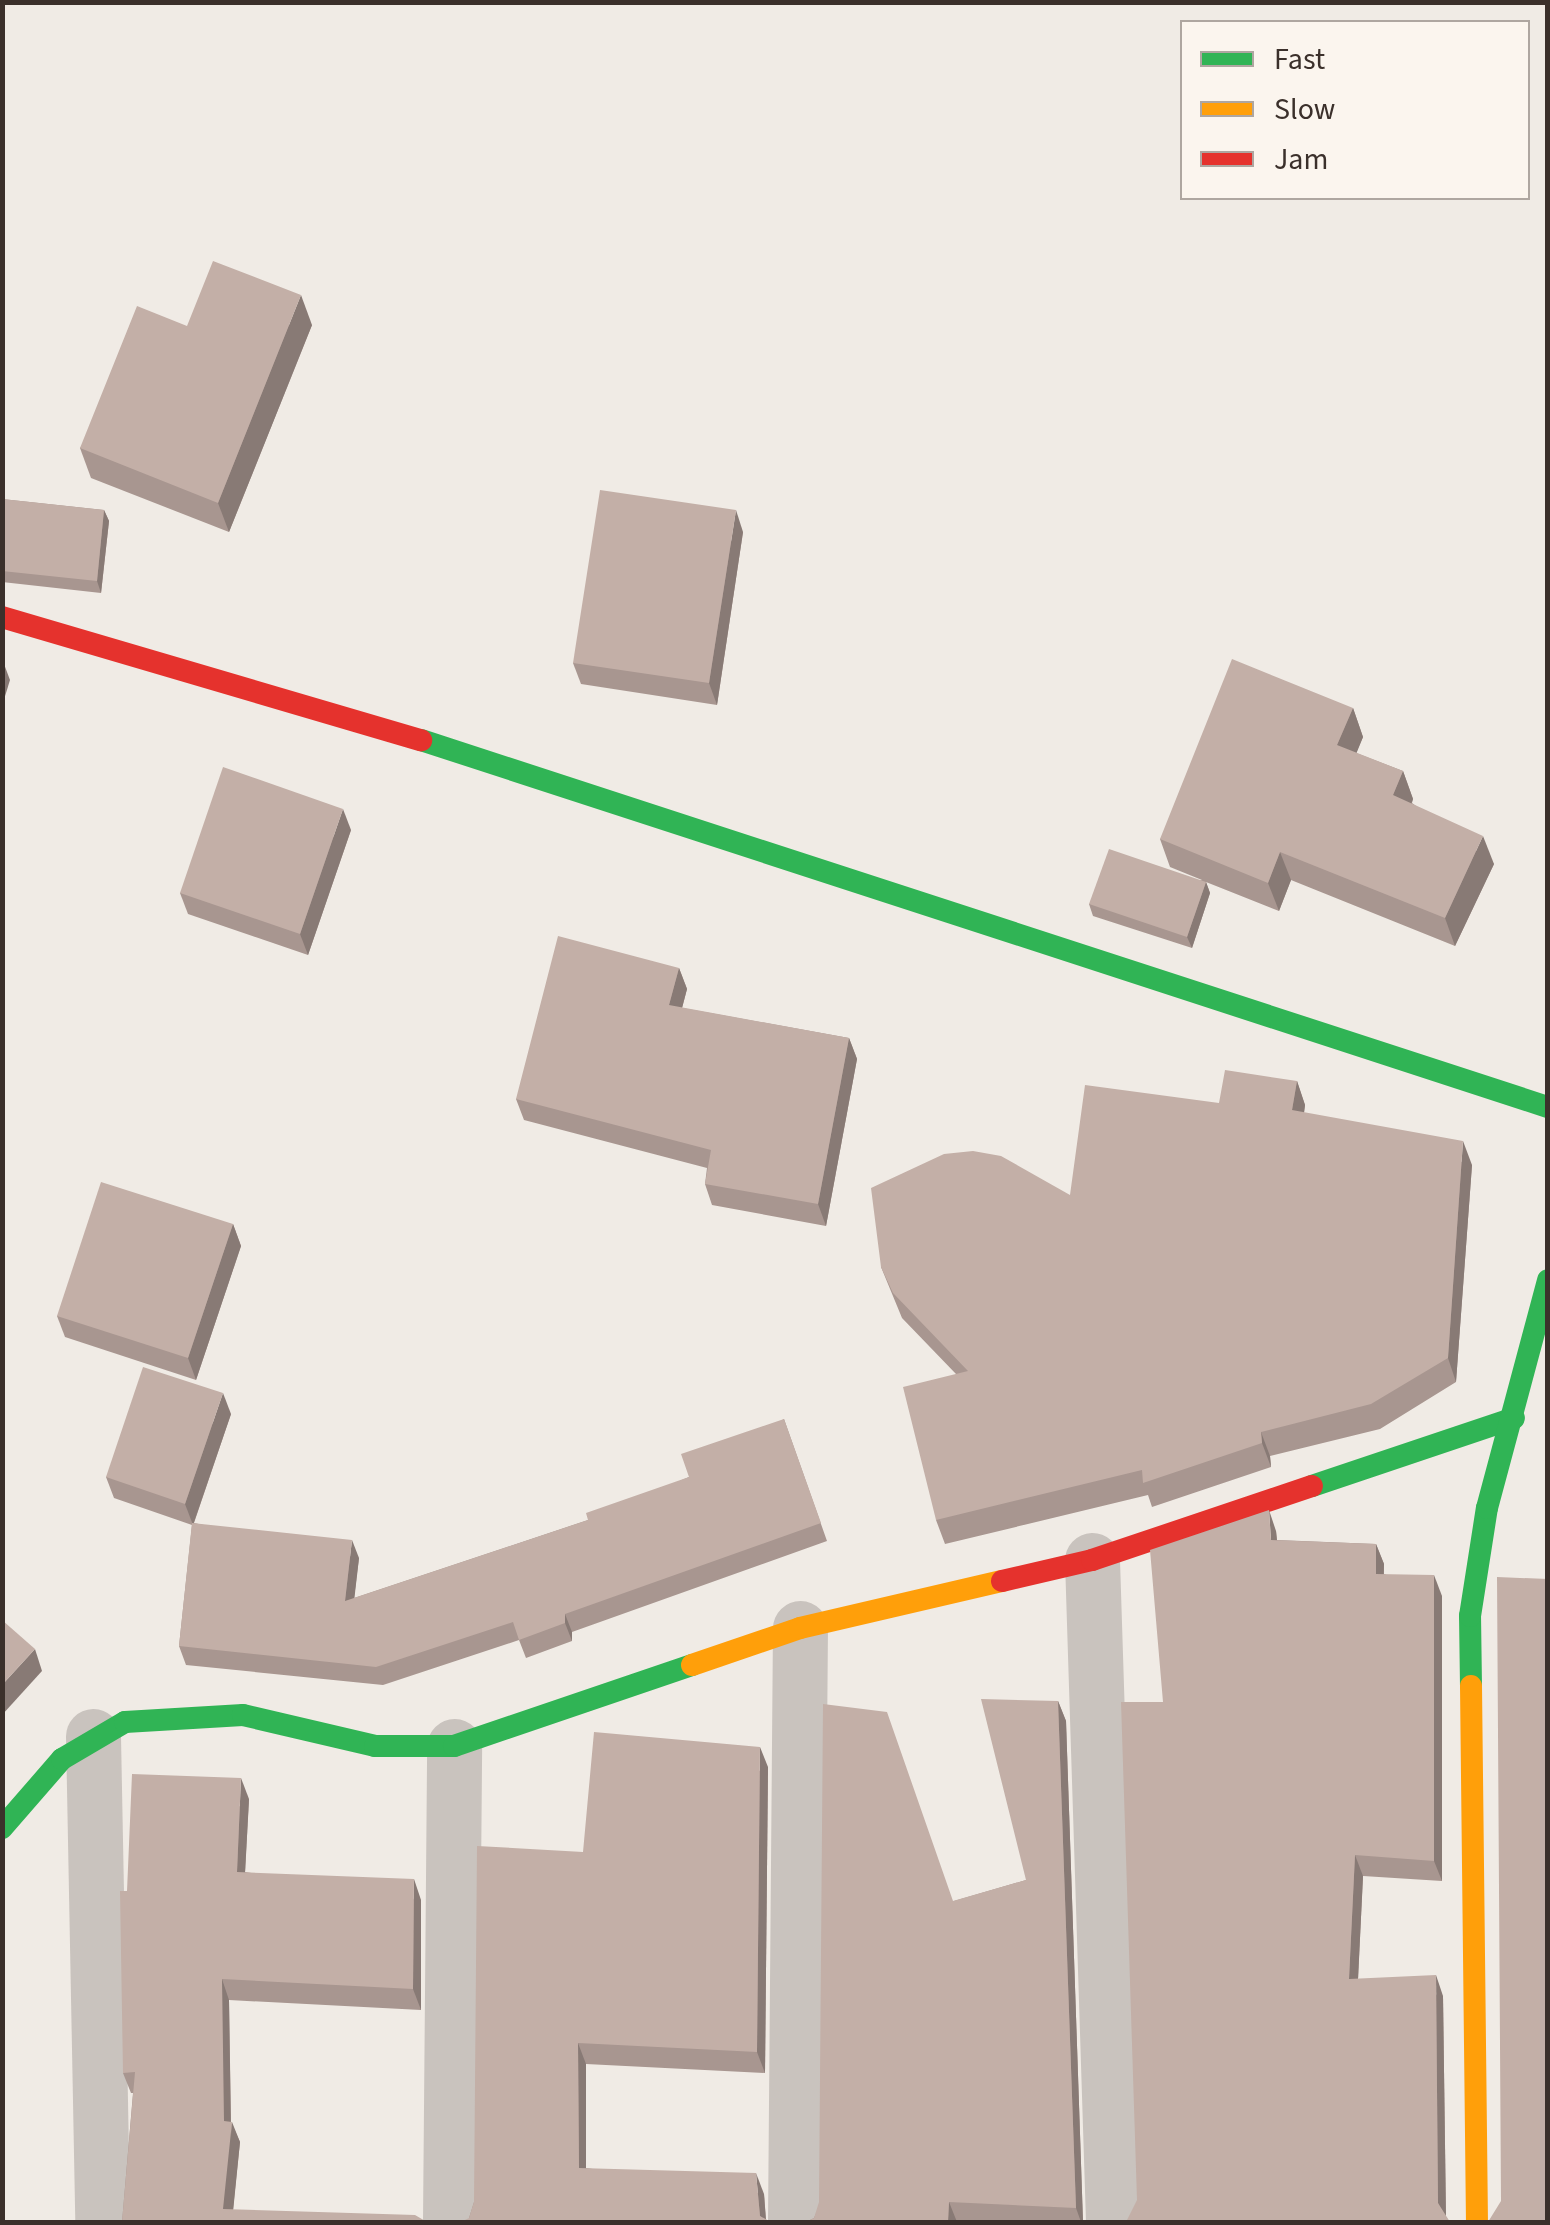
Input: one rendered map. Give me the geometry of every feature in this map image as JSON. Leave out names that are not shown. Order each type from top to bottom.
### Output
[{"type":"street","points":[[2,617],[464,753],[1548,1108]]},
{"type":"street","points":[[1478,2222],[1470,1616],[1487,1508],[1548,1280]]},
{"type":"street","points":[[2,1828],[33,1786],[93,1736],[152,1717],[243,1716],[393,1748],[454,1746],[800,1628],[1092,1560],[1514,1418]]},
{"type":"street","points":[[1092,1560],[1113,2222]]},
{"type":"street","points":[[795,2222],[800,1628]]},
{"type":"street","points":[[93,1736],[102,2222]]},
{"type":"street","points":[[450,2222],[454,1746]]},
{"type":"building","points":[[213,261],[301,295],[218,503],[80,448],[137,306],[187,326]]},
{"type":"building","points":[[600,490],[736,510],[709,683],[573,663]]},
{"type":"building","points":[[2,499],[104,510],[97,581],[2,571]]},
{"type":"building","points":[[1232,659],[1353,708],[1337,745],[1403,771],[1393,795],[1483,836],[1445,918],[1280,852],[1268,883],[1160,839]]},
{"type":"building","points":[[223,767],[343,809],[300,934],[180,893]]},
{"type":"building","points":[[1109,849],[1206,882],[1187,937],[1089,904]]},
{"type":"building","points":[[558,936],[679,968],[669,1005],[849,1038],[818,1204],[705,1184],[711,1150],[516,1099]]},
{"type":"building","points":[[1225,1070],[1297,1081],[1292,1110],[1463,1141],[1448,1358],[1371,1404],[1261,1432],[1262,1443],[1143,1483],[1142,1470],[936,1520],[903,1387],[968,1371],[893,1293],[881,1267],[871,1188],[944,1154],[973,1151],[1001,1156],[1070,1195],[1085,1085],[1219,1103]]},
{"type":"building","points":[[101,1182],[233,1224],[188,1358],[57,1316]]},
{"type":"building","points":[[143,1367],[223,1393],[185,1504],[106,1477]]},
{"type":"building","points":[[784,1419],[821,1523],[565,1614],[565,1623],[519,1640],[513,1622],[376,1667],[179,1646],[192,1523],[352,1540],[345,1601],[588,1520],[586,1513],[689,1477],[681,1454]]},
{"type":"building","points":[[1269,1510],[1271,1540],[1376,1544],[1376,1574],[1434,1575],[1434,1861],[1355,1855],[1349,1979],[1436,1975],[1438,2203],[1450,2222],[1126,2222],[1137,2200],[1121,1702],[1163,1702],[1150,1550]]},
{"type":"building","points":[[1497,1577],[1548,1579],[1548,2222],[1488,2222],[1501,2201]]},
{"type":"building","points":[[2,1620],[35,1649],[2,1685]]},
{"type":"building","points":[[981,1699],[1058,1701],[1076,2208],[949,2202],[948,2222],[806,2222],[814,2218],[819,2202],[823,1704],[887,1712],[953,1901],[1026,1880]]},
{"type":"building","points":[[594,1732],[760,1747],[757,2052],[578,2043],[579,2168],[756,2173],[760,2216],[771,2222],[461,2222],[469,2218],[474,2202],[477,1846],[583,1852]]},
{"type":"building","points":[[132,1774],[241,1778],[237,1872],[414,1879],[413,1989],[222,1979],[224,2121],[232,2122],[223,2209],[415,2215],[427,2222],[122,2222],[135,2072],[123,2073],[120,1891],[127,1891]]},
{"type":"traffic: fast","points":[[421,740],[1548,1107]]},
{"type":"traffic: fast","points":[[1471,1686],[1470,1616],[1487,1508],[1548,1280]]},
{"type":"traffic: fast","points":[[1312,1486],[1514,1418]]},
{"type":"traffic: fast","points":[[2,1828],[62,1759],[125,1722],[243,1715],[375,1746],[454,1746],[692,1665]]},
{"type":"traffic: slow","points":[[692,1665],[800,1628],[1002,1581]]},
{"type":"traffic: slow","points":[[1471,1686],[1477,2222]]},
{"type":"traffic: jam","points":[[2,617],[421,740]]},
{"type":"traffic: jam","points":[[1002,1581],[1092,1560],[1312,1486]]}]
